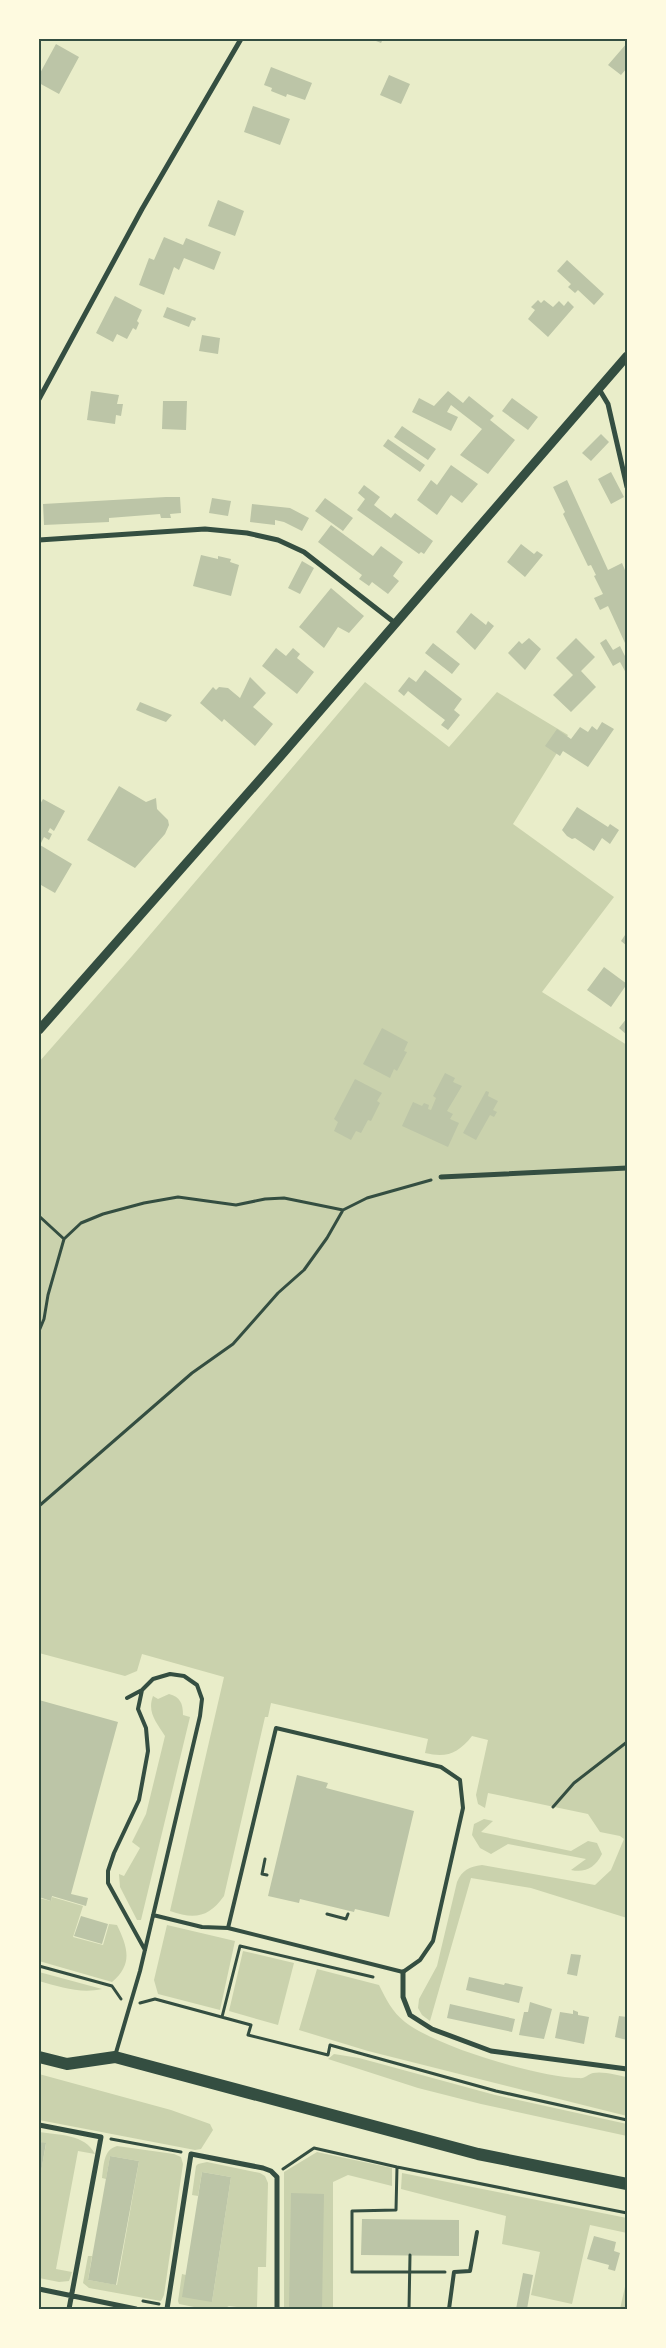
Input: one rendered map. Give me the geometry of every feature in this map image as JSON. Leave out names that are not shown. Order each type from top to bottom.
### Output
[{"type":"main road","points":[[39,2057],[67,2064],[115,2056],[478,2154],[627,2184]]},
{"type":"street","points":[[39,399],[147,201],[241,39]]},
{"type":"street","points":[[39,1030],[627,356]]},
{"type":"street","points":[[599,389],[608,404],[627,487]]},
{"type":"street","points":[[39,540],[205,529],[247,533],[278,540],[304,552],[395,623]]},
{"type":"street","points":[[441,1177],[627,1168]]},
{"type":"street","points":[[402,1972],[403,1997],[410,2014],[432,2029],[492,2051],[627,2069]]},
{"type":"street","points":[[39,2124],[101,2137],[69,2309]]},
{"type":"street","points":[[167,2309],[191,2154],[263,2168],[271,2171],[277,2177],[277,2309]]},
{"type":"street","points":[[39,2289],[136,2309]]},
{"type":"lane","points":[[115,2056],[154,1915],[200,1716],[202,1699],[197,1685],[184,1676],[170,1674],[153,1679],[142,1690],[127,1698]]},
{"type":"lane","points":[[142,1690],[138,1710],[146,1728],[148,1751],[139,1800],[114,1853],[108,1871],[108,1883],[145,1950]]},
{"type":"lane","points":[[154,1915],[202,1927],[228,1928],[402,1972],[420,1960],[433,1941],[463,1808],[460,1780],[441,1767],[276,1728],[228,1928]]},
{"type":"lane","points":[[449,2309],[454,2272],[470,2271],[477,2232]]},
{"type":"path","points":[[39,1506],[192,1373],[233,1344],[278,1293],[304,1270],[327,1238],[343,1210],[368,1198],[441,1177]]},
{"type":"path","points":[[39,1331],[44,1319],[48,1295],[64,1239],[81,1223],[103,1214],[144,1203],[178,1197],[236,1205],[265,1199],[284,1198],[343,1210]]},
{"type":"path","points":[[39,1216],[64,1239]]},
{"type":"path","points":[[552,1806],[574,1784],[627,1742]]},
{"type":"path","points":[[265,1859],[262,1874],[267,1876]]},
{"type":"path","points":[[326,1914],[346,1919],[348,1914]]},
{"type":"path","points":[[222,2017],[240,1946],[376,1978]]},
{"type":"path","points":[[251,2025],[248,2035],[328,2055],[330,2045],[496,2091],[627,2120]]},
{"type":"path","points":[[101,2137],[191,2154]]},
{"type":"path","points":[[314,2148],[397,2167],[627,2213]]},
{"type":"path","points":[[397,2167],[396,2210],[352,2211],[352,2272],[454,2272]]},
{"type":"path","points":[[409,2309],[410,2255]]},
{"type":"path","points":[[141,2301],[159,2304]]},
{"type":"green space","points":[[365,682],[449,747],[497,692],[568,735],[513,824],[614,897],[542,992],[627,1045],[627,1918],[531,1888],[471,1878],[430,2021],[422,2015],[418,2008],[419,1999],[437,1966],[457,1882],[464,1872],[470,1868],[482,1865],[595,1885],[611,1870],[624,1839],[620,1836],[600,1832],[588,1814],[488,1793],[485,1808],[478,1804],[476,1795],[488,1740],[472,1736],[457,1751],[445,1755],[425,1753],[428,1739],[271,1703],[268,1717],[265,1717],[224,1896],[213,1908],[201,1915],[179,1914],[170,1911],[224,1677],[142,1654],[137,1671],[125,1676],[39,1653],[39,1062],[132,956]]},
{"type":"green space","points":[[169,1694],[180,1701],[183,1715],[190,1717],[141,1920],[137,1920],[120,1887],[119,1874],[124,1876],[140,1848],[132,1842],[146,1814],[165,1736],[152,1712],[151,1702],[153,1696],[158,1699]]},
{"type":"green space","points":[[484,1819],[493,1821],[481,1832],[571,1851],[588,1841],[597,1843],[602,1854],[593,1866],[585,1870],[576,1871],[571,1870],[586,1859],[508,1844],[491,1854],[480,1848],[472,1835],[474,1824]]},
{"type":"green space","points":[[52,1897],[83,1906],[73,1937],[103,1945],[109,1924],[117,1925],[124,1941],[127,1955],[123,1969],[112,1982],[39,1961],[39,1898],[51,1901]]},
{"type":"green space","points":[[167,1925],[235,1941],[220,2010],[158,1994],[154,1980]]},
{"type":"green space","points":[[243,1951],[294,1963],[278,2025],[229,2011]]},
{"type":"green space","points":[[317,1969],[379,1985],[393,2010],[405,2022],[420,2032],[463,2050],[514,2066],[561,2076],[581,2078],[601,2072],[627,2077],[627,2116],[368,2051],[299,2030]]},
{"type":"green space","points":[[39,1972],[102,1989],[86,1991],[70,1989],[39,1981]]},
{"type":"green space","points":[[334,2054],[359,2058],[495,2095],[627,2124],[627,2136],[418,2088],[328,2059]]},
{"type":"green space","points":[[39,2074],[171,2110],[210,2124],[213,2130],[201,2149],[195,2150],[39,2120]]},
{"type":"green space","points":[[39,2132],[78,2139],[91,2147],[95,2154],[78,2151],[56,2269],[72,2272],[69,2281],[59,2282],[39,2278],[39,2182],[46,2144],[39,2142]]},
{"type":"green space","points":[[117,2146],[174,2154],[181,2157],[183,2164],[164,2295],[161,2301],[89,2288],[83,2283],[88,2256],[92,2256],[88,2280],[117,2285],[139,2161],[110,2156],[106,2179],[102,2178],[107,2154],[112,2148]]},
{"type":"green space","points":[[317,2152],[392,2168],[392,2186],[348,2175],[333,2182],[333,2309],[284,2309],[284,2172]]},
{"type":"green space","points":[[207,2162],[260,2173],[265,2176],[268,2183],[266,2267],[258,2267],[257,2307],[253,2309],[229,2306],[223,2309],[204,2309],[179,2304],[178,2301],[182,2274],[186,2275],[212,2302],[231,2177],[202,2172],[198,2196],[192,2195],[196,2166]]},
{"type":"green space","points":[[402,2173],[627,2218],[627,2233],[590,2225],[572,2304],[531,2295],[540,2252],[502,2244],[506,2216],[401,2189]]},
{"type":"green space","points":[[627,2278],[627,2309],[620,2309]]},
{"type":"building","points":[[371,39],[383,39],[381,43]]},
{"type":"building","points":[[627,43],[627,68],[621,75],[608,65]]},
{"type":"building","points":[[56,44],[79,57],[59,94],[39,83],[39,75]]},
{"type":"building","points":[[271,67],[312,83],[305,100],[287,94],[286,97],[271,91],[272,88],[264,85]]},
{"type":"building","points":[[389,75],[410,84],[401,104],[380,95]]},
{"type":"building","points":[[253,106],[290,119],[280,145],[244,132]]},
{"type":"building","points":[[218,200],[244,211],[235,236],[208,226]]},
{"type":"building","points":[[164,237],[183,245],[186,238],[221,252],[214,270],[184,258],[179,270],[174,267],[164,295],[139,285],[149,258],[154,260]]},
{"type":"building","points":[[567,260],[604,294],[594,305],[578,290],[575,293],[568,287],[571,284],[557,271]]},
{"type":"building","points":[[115,296],[142,310],[137,321],[139,323],[136,330],[133,328],[127,339],[117,334],[113,342],[96,333]]},
{"type":"building","points":[[538,300],[541,303],[544,300],[553,307],[559,301],[564,306],[568,301],[574,307],[548,337],[528,319],[535,310],[531,307]]},
{"type":"building","points":[[167,307],[196,318],[195,321],[192,320],[189,327],[163,317]]},
{"type":"building","points":[[202,335],[220,338],[218,354],[199,351]]},
{"type":"building","points":[[91,391],[119,395],[117,404],[123,404],[121,416],[116,415],[115,424],[87,420]]},
{"type":"building","points":[[448,391],[463,403],[469,396],[494,416],[490,420],[515,440],[488,474],[460,455],[482,429],[451,405],[447,412],[458,417],[451,431],[412,412],[419,398],[434,406]]},
{"type":"building","points":[[512,398],[538,417],[528,430],[502,411]]},
{"type":"building","points":[[163,401],[187,401],[186,430],[162,429]]},
{"type":"building","points":[[402,426],[436,449],[428,460],[394,437]]},
{"type":"building","points":[[601,434],[609,442],[591,461],[582,453]]},
{"type":"building","points":[[388,439],[425,465],[420,472],[383,446]]},
{"type":"building","points":[[451,465],[478,484],[462,503],[451,495],[437,515],[417,500],[431,480],[437,485]]},
{"type":"building","points":[[611,472],[624,497],[611,504],[598,479]]},
{"type":"building","points":[[567,480],[608,570],[622,563],[627,575],[627,642],[625,643],[608,606],[600,610],[594,598],[603,594],[594,576],[596,575],[591,565],[588,566],[563,514],[565,512],[553,487]]},
{"type":"building","points":[[364,485],[380,497],[374,505],[391,518],[395,513],[433,541],[424,554],[421,552],[419,554],[357,510],[365,499],[358,493]]},
{"type":"building","points":[[180,497],[181,513],[170,514],[171,518],[161,518],[160,514],[109,518],[109,522],[44,525],[43,504]]},
{"type":"building","points":[[212,498],[231,501],[228,516],[209,513]]},
{"type":"building","points":[[325,498],[353,518],[343,531],[315,511]]},
{"type":"building","points":[[252,504],[290,508],[309,518],[302,531],[284,522],[275,520],[275,525],[250,522]]},
{"type":"building","points":[[331,525],[373,556],[381,546],[403,562],[393,576],[399,581],[388,594],[372,582],[369,586],[359,579],[362,575],[318,542]]},
{"type":"building","points":[[521,544],[534,554],[537,551],[543,555],[525,577],[507,562]]},
{"type":"building","points":[[201,555],[218,559],[218,556],[231,559],[230,562],[239,565],[231,596],[193,586]]},
{"type":"building","points":[[302,561],[314,568],[300,594],[288,588]]},
{"type":"building","points":[[331,588],[364,616],[349,633],[338,627],[324,648],[299,627]]},
{"type":"building","points":[[471,613],[486,625],[488,621],[494,626],[475,650],[456,632]]},
{"type":"building","points":[[529,638],[541,649],[525,670],[508,653],[519,641],[522,644]]},
{"type":"building","points":[[576,638],[595,657],[581,671],[596,687],[571,712],[553,695],[573,675],[556,658]]},
{"type":"building","points":[[606,639],[613,650],[620,646],[627,660],[627,673],[620,662],[613,666],[600,643]]},
{"type":"building","points":[[433,643],[460,664],[452,674],[425,653]]},
{"type":"building","points":[[276,648],[286,656],[293,648],[300,654],[297,658],[314,672],[297,694],[262,666]]},
{"type":"building","points":[[425,670],[462,699],[454,710],[460,715],[448,730],[441,725],[445,720],[408,691],[404,696],[398,691],[409,677],[416,682]]},
{"type":"building","points":[[250,677],[266,693],[253,707],[273,724],[255,746],[224,719],[222,722],[200,703],[213,687],[216,690],[219,687],[228,688],[240,698]]},
{"type":"building","points":[[140,702],[172,715],[166,722],[150,716],[136,710]]},
{"type":"building","points":[[602,722],[614,729],[588,767],[563,751],[560,756],[545,746],[557,729],[571,739],[580,727],[588,732],[592,726],[597,730]]},
{"type":"building","points":[[119,786],[146,802],[156,798],[157,809],[168,820],[169,825],[165,834],[135,868],[87,840]]},
{"type":"building","points":[[43,799],[65,811],[54,831],[50,828],[48,832],[52,834],[49,840],[44,837],[40,845],[72,864],[55,893],[41,885],[39,889],[39,806]]},
{"type":"building","points":[[577,807],[608,827],[610,824],[619,830],[610,844],[602,838],[594,851],[575,838],[572,839],[567,836],[562,830]]},
{"type":"building","points":[[627,932],[627,946],[621,941]]},
{"type":"building","points":[[604,967],[627,984],[611,1007],[587,990]]},
{"type":"building","points":[[627,1018],[627,1035],[619,1028]]},
{"type":"building","points":[[382,1028],[408,1042],[404,1051],[407,1052],[397,1071],[394,1069],[390,1078],[363,1064]]},
{"type":"building","points":[[445,1073],[455,1078],[453,1082],[462,1086],[447,1111],[453,1114],[450,1119],[459,1123],[448,1147],[402,1126],[413,1102],[422,1106],[424,1103],[429,1105],[428,1109],[431,1110],[436,1098],[433,1096]]},
{"type":"building","points":[[355,1079],[382,1093],[377,1101],[380,1103],[371,1121],[368,1120],[361,1133],[356,1131],[351,1140],[334,1131],[338,1122],[334,1119]]},
{"type":"building","points":[[486,1091],[489,1092],[488,1096],[498,1101],[493,1110],[497,1112],[494,1117],[490,1115],[476,1140],[463,1133]]},
{"type":"building","points":[[39,1700],[118,1722],[71,1894],[88,1898],[86,1906],[52,1896],[51,1901],[39,1897]]},
{"type":"building","points":[[297,1775],[328,1783],[326,1788],[414,1811],[389,1917],[355,1909],[354,1912],[300,1899],[299,1903],[268,1896]]},
{"type":"building","points":[[81,1916],[108,1924],[102,1944],[74,1936]]},
{"type":"building","points":[[571,1954],[581,1955],[577,1976],[567,1974]]},
{"type":"building","points":[[469,1977],[523,1987],[519,2003],[466,1990]]},
{"type":"building","points":[[530,2002],[552,2009],[544,2039],[519,2035],[524,2012],[528,2012]]},
{"type":"building","points":[[450,2004],[515,2019],[512,2032],[447,2018]]},
{"type":"building","points":[[573,2010],[578,2012],[578,2015],[589,2017],[584,2044],[555,2038],[560,2012],[573,2014]]},
{"type":"building","points":[[619,2016],[627,2017],[627,2040],[615,2037]]},
{"type":"building","points":[[39,2142],[46,2143],[40,2178],[39,2177]]},
{"type":"building","points":[[110,2156],[139,2161],[116,2285],[88,2280]]},
{"type":"building","points":[[202,2172],[231,2177],[212,2302],[182,2297]]},
{"type":"building","points":[[291,2193],[324,2194],[322,2309],[289,2309]]},
{"type":"building","points":[[362,2219],[459,2220],[459,2256],[361,2255]]},
{"type":"building","points":[[594,2236],[616,2242],[614,2251],[620,2253],[615,2271],[608,2269],[609,2265],[587,2259]]},
{"type":"building","points":[[523,2273],[533,2275],[527,2309],[516,2309]]}]
